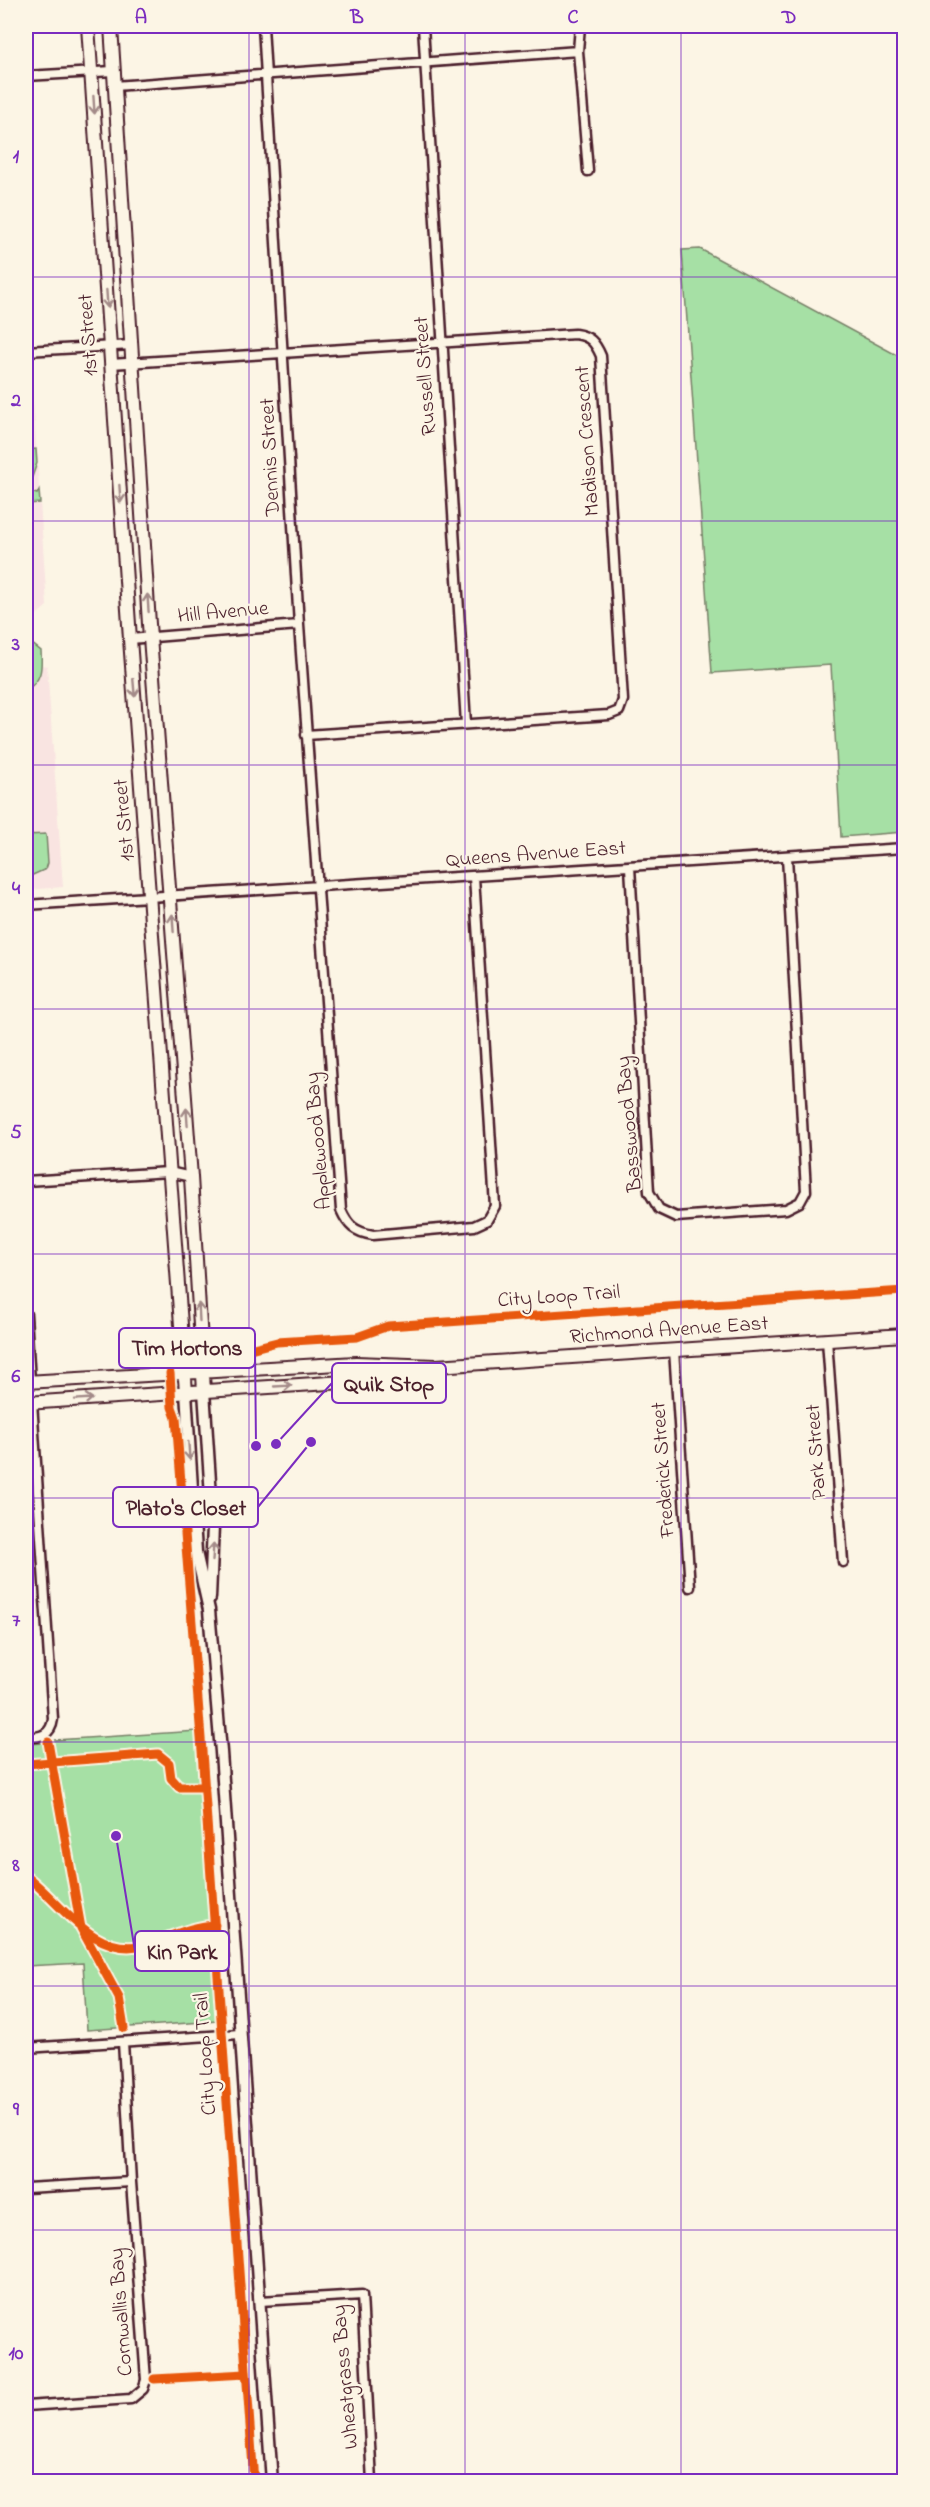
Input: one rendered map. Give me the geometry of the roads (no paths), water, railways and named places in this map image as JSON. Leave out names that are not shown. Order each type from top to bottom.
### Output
[{"type":"main road","name":"1st Street","points":[[88,26],[130,639],[186,1392]]},
{"type":"main road","name":"1st Street","points":[[111,26],[204,1391]]},
{"type":"main road","name":"Richmond Avenue East","points":[[28,1382],[356,1363],[436,1366],[904,1335]]},
{"type":"main road","name":"Richmond Avenue East","points":[[29,1402],[380,1378],[436,1366]]},
{"type":"street","name":"Dennis Street","points":[[263,26],[306,735],[319,887]]},
{"type":"street","name":"Russell Street","points":[[423,26],[466,724]]},
{"type":"street","points":[[580,26],[578,51],[588,171]]},
{"type":"street","points":[[115,86],[578,51]]},
{"type":"street","points":[[26,76],[113,71]]},
{"type":"street","name":"Madison Crescent","points":[[111,364],[575,334],[587,336],[597,345],[601,356],[623,700],[619,711],[609,715],[306,735]]},
{"type":"street","points":[[26,351],[132,345]]},
{"type":"street","name":"Hill Avenue","points":[[130,639],[299,625]]},
{"type":"street","name":"Queens Avenue East","points":[[26,905],[904,848]]},
{"type":"street","name":"Basswood Bay","points":[[630,867],[649,1192],[659,1209],[676,1217],[786,1209],[800,1203],[806,1191],[787,857]]},
{"type":"street","name":"Applewood Bay","points":[[319,887],[341,1210],[347,1224],[358,1232],[373,1235],[474,1226],[488,1220],[495,1206],[474,877]]},
{"type":"street","points":[[26,1181],[170,1172],[191,1177]]},
{"type":"street","points":[[26,1314],[28,1382]]},
{"type":"street","name":"Park Street","points":[[827,1340],[843,1562]]},
{"type":"street","name":"Frederick Street","points":[[674,1350],[690,1587]]},
{"type":"street","name":"1st Street","points":[[204,1391],[213,1526],[209,1610],[272,2481]]},
{"type":"street","name":"1st Street","points":[[186,1392],[196,1552],[209,1610]]},
{"type":"street","points":[[26,1738],[39,1737],[47,1733],[52,1726],[53,1719],[29,1402]]},
{"type":"street","points":[[26,2048],[240,2034]]},
{"type":"street","points":[[26,2188],[131,2182],[123,2042]]},
{"type":"street","name":"Cornwallis Bay","points":[[26,2406],[131,2399],[144,2389],[146,2380],[131,2182]]},
{"type":"street","name":"Wheatgrass Bay","points":[[260,2301],[362,2295],[372,2481]]},
{"type":"place","name":"Plato's Closet","points":[[311,1442]]},
{"type":"place","name":"Quik Stop","points":[[276,1444]]},
{"type":"place","name":"Tim Hortons","points":[[256,1446]]},
{"type":"place","name":"Kin Park","points":[[116,1836]]}]
